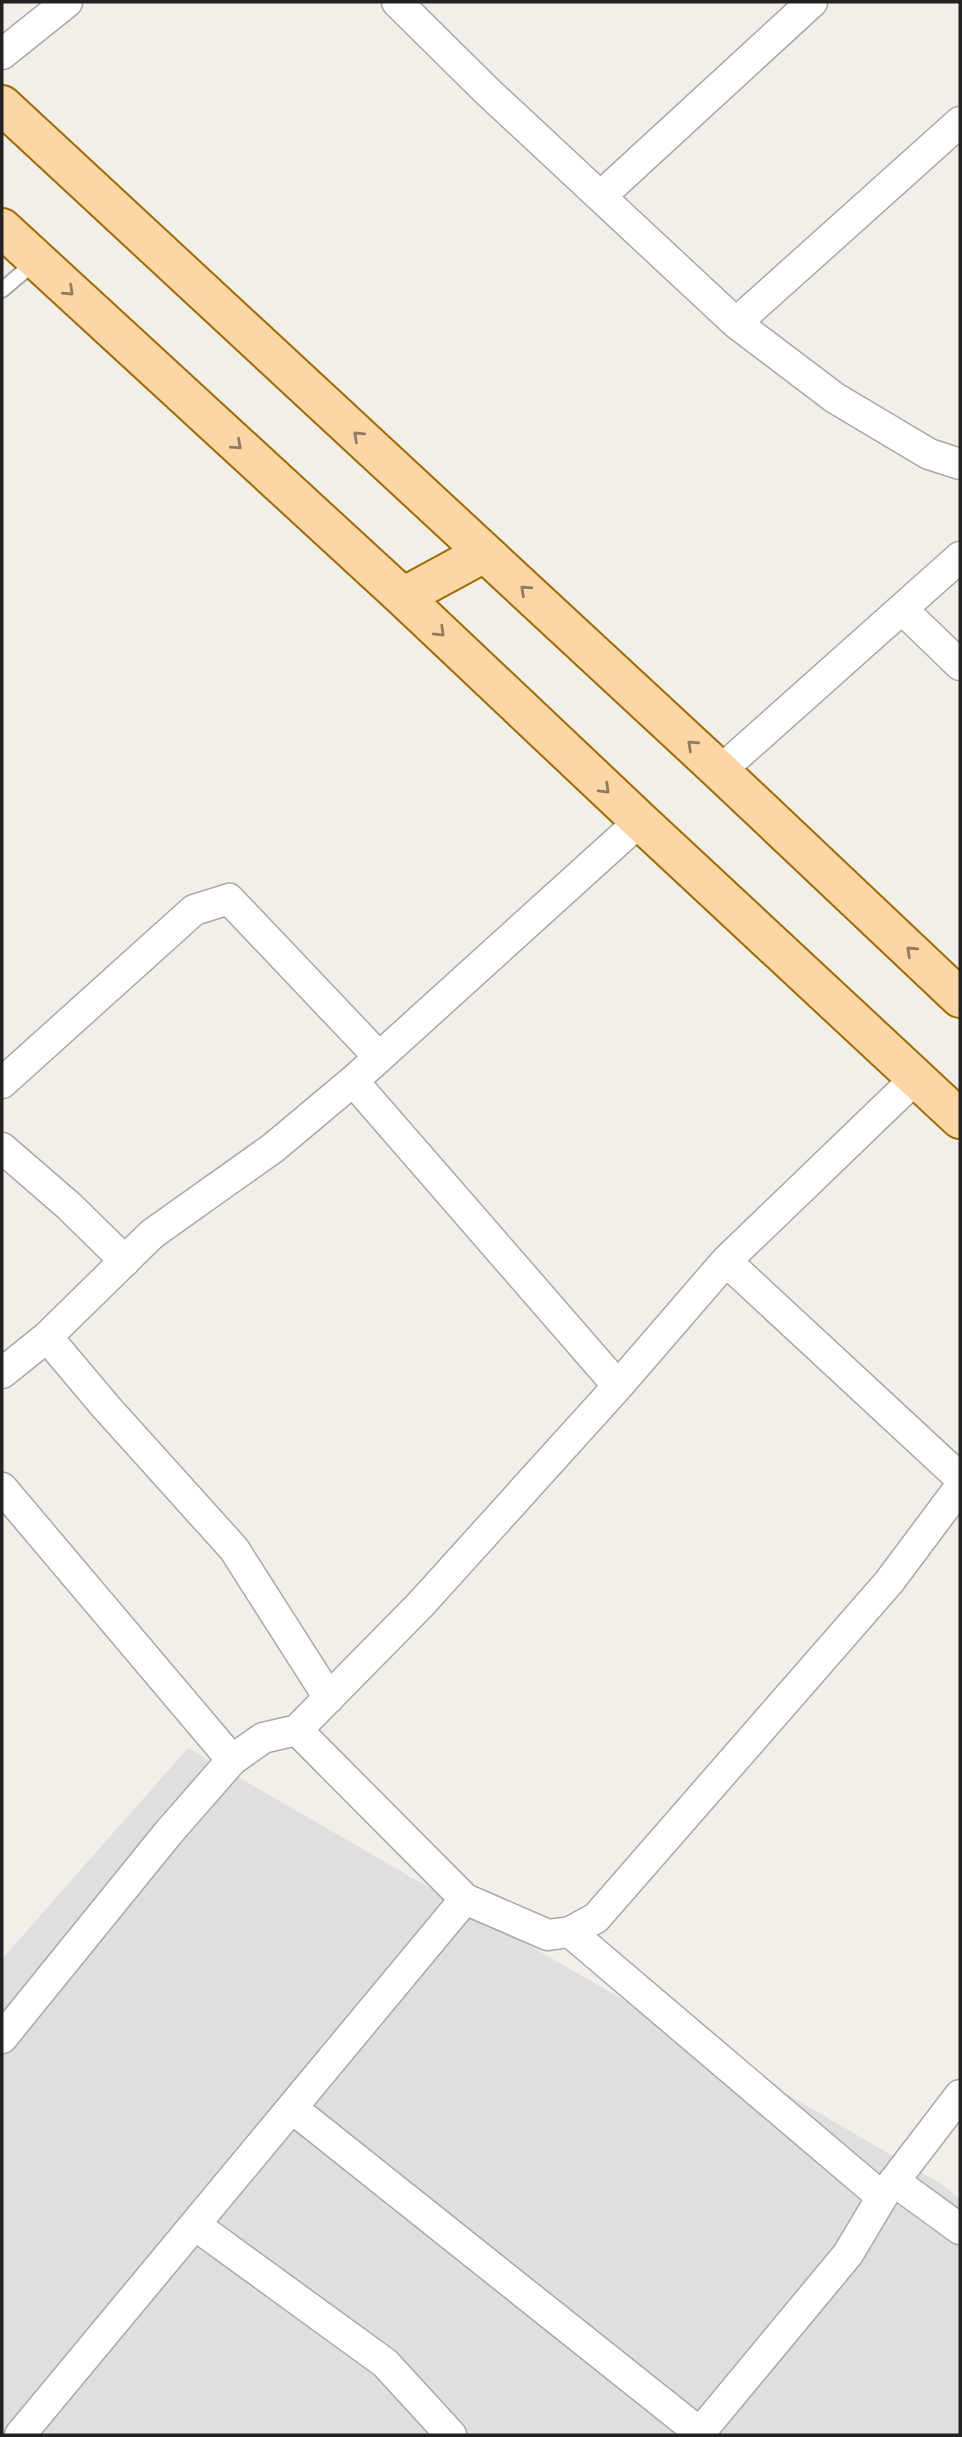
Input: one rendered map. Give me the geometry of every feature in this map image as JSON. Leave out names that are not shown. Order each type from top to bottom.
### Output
[{"type":"main road","points":[[2,105],[720,771],[960,998]]},
{"type":"main road","points":[[2,228],[403,597],[960,1119]]},
{"type":"main road","points":[[403,597],[484,553]]},
{"type":"street","points":[[2,54],[67,2]]},
{"type":"street","points":[[397,2],[487,91],[736,323],[835,398],[929,454],[960,464]]},
{"type":"street","points":[[601,196],[801,6]]},
{"type":"street","points":[[736,323],[960,122]]},
{"type":"street","points":[[720,771],[960,556]]},
{"type":"street","points":[[902,609],[960,665]]},
{"type":"street","points":[[2,1373],[47,1337],[152,1234],[273,1148],[353,1082],[640,821]]},
{"type":"street","points":[[2,1083],[194,910],[229,899],[379,1057]]},
{"type":"street","points":[[2,2038],[169,1832],[233,1760],[262,1738],[297,1730],[421,1604],[618,1386],[726,1261],[916,1078]]},
{"type":"street","points":[[353,1082],[618,1386]]},
{"type":"street","points":[[2,1148],[69,1206],[125,1261]]},
{"type":"street","points":[[726,1261],[960,1478]]},
{"type":"street","points":[[47,1337],[234,1549],[329,1698]]},
{"type":"street","points":[[297,1730],[465,1899],[548,1935],[570,1932],[596,1918],[889,1582],[960,1487]]},
{"type":"street","points":[[2,1488],[233,1760]]},
{"type":"street","points":[[20,2435],[465,1899]]},
{"type":"street","points":[[570,1932],[888,2189],[960,2229]]},
{"type":"street","points":[[292,2108],[699,2434],[848,2254],[888,2189],[960,2095]]},
{"type":"street","points":[[195,2225],[385,2363],[452,2435]]},
{"type":"lane","points":[[2,290],[36,261]]},
{"type":"shaded area","points":[[188,1748],[940,2183],[960,2199],[960,2435],[2,2435],[2,1959]]}]
